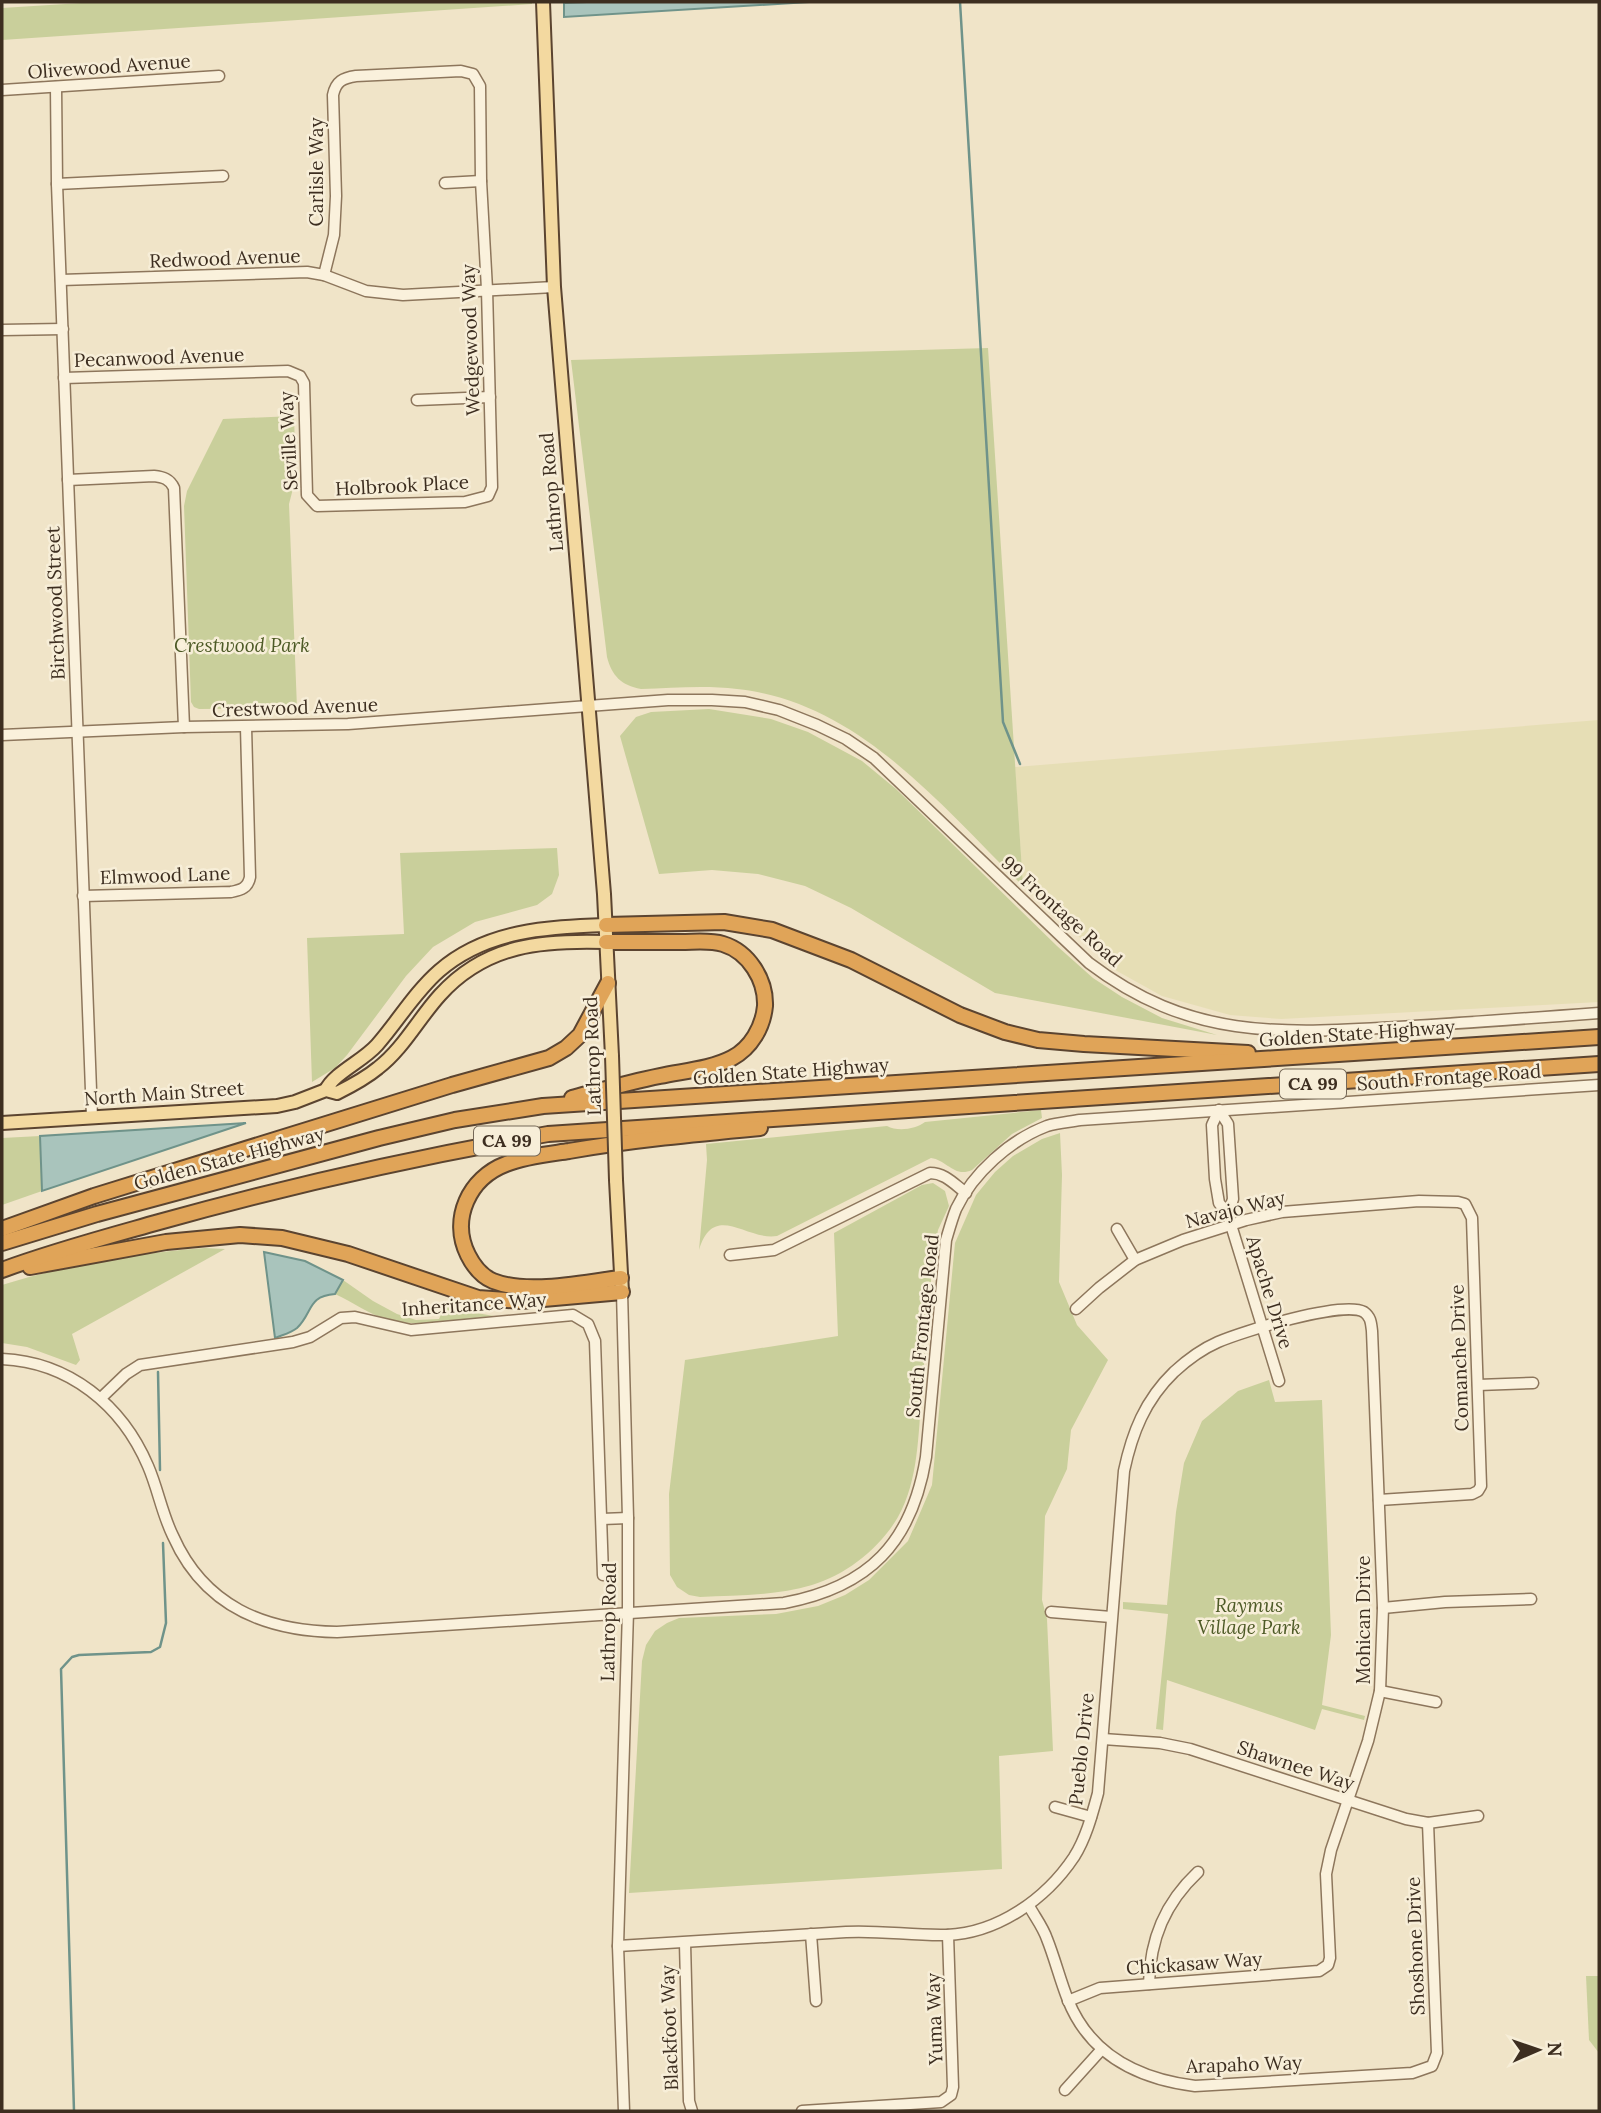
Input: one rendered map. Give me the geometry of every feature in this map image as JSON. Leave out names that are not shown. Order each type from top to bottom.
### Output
[{"type":"highway","points":[[606,925],[724,922],[772,930],[851,960],[960,1014],[1004,1032],[1038,1040],[1219,1050],[1287,1057]]},
{"type":"highway","points":[[543,1106],[728,1060],[750,1043],[761,1022],[765,1002],[761,980],[743,954],[724,944],[606,942]]},
{"type":"highway","points":[[2,1229],[94,1196],[452,1085],[549,1058],[580,1035],[608,983]]},
{"type":"highway","name":"Golden State Highway","points":[[2,1243],[97,1214],[379,1138],[455,1120],[543,1106],[1599,1037]]},
{"type":"highway","name":"CA 99","points":[[2,1271],[46,1254],[271,1191],[452,1151],[548,1134],[1599,1065]]},
{"type":"highway","points":[[621,1285],[521,1286],[494,1281],[478,1271],[463,1245],[463,1206],[482,1179],[506,1164],[525,1159],[643,1139],[1028,1104]]},
{"type":"highway","points":[[2,1271],[132,1247],[200,1237],[240,1235],[282,1238],[348,1254],[478,1298],[521,1301],[621,1285]]},
{"type":"main road","name":"Lathrop Road","points":[[543,2],[554,287],[606,925],[621,1285]]},
{"type":"main road","name":"North Main Street","points":[[326,1090],[330,1081],[353,1067],[376,1046],[434,976],[458,959],[480,947],[526,930],[606,925]]},
{"type":"main road","name":"North Main Street","points":[[2,1123],[277,1106],[326,1090],[337,1093],[380,1067],[441,993],[457,978],[476,966],[495,956],[537,943],[606,942]]},
{"type":"street","name":"Carlisle Way","points":[[324,275],[334,235],[336,196],[333,95],[340,80],[351,77],[451,72]]},
{"type":"street","name":"Wedgewood Way","points":[[451,72],[473,74],[480,86],[492,487],[488,496]]},
{"type":"street","name":"Olivewood Avenue","points":[[2,90],[219,76]]},
{"type":"street","name":"Birchwood Street","points":[[56,87],[57,184],[92,1117]]},
{"type":"street","points":[[57,184],[223,176]]},
{"type":"street","points":[[445,183],[481,181]]},
{"type":"street","name":"Redwood Avenue","points":[[61,280],[307,272],[324,275],[366,291],[403,295],[554,287]]},
{"type":"street","points":[[2,330],[63,329]]},
{"type":"street","name":"Seville Way","points":[[254,372],[288,371],[300,376],[304,383],[307,495],[317,506]]},
{"type":"street","name":"Pecanwood Avenue","points":[[64,378],[254,372]]},
{"type":"street","points":[[417,400],[490,397]]},
{"type":"street","points":[[68,480],[154,476],[165,478],[174,488],[184,727]]},
{"type":"street","name":"Holbrook Place","points":[[317,506],[465,502],[488,496]]},
{"type":"street","name":"99 Frontage Road","points":[[589,706],[689,699],[745,702],[779,710],[846,739],[874,758],[899,780],[1089,963],[1116,984],[1143,999],[1191,1017],[1218,1024],[1277,1032],[1426,1026],[1599,1013]]},
{"type":"street","name":"Crestwood Avenue","points":[[2,735],[184,727],[348,724],[589,706]]},
{"type":"street","name":"Elmwood Lane","points":[[83,896],[231,892],[242,890],[247,885],[250,877],[246,727]]},
{"type":"street","name":"South Frontage Road","points":[[2,1359],[35,1364],[61,1373],[101,1398],[133,1436],[148,1467],[173,1537],[188,1563],[222,1599],[261,1622],[309,1632],[337,1632],[628,1611],[784,1603],[834,1590],[873,1565],[892,1545],[912,1510],[922,1481],[946,1240],[957,1209],[981,1172],[1016,1142],[1048,1126],[1080,1120],[1599,1085]]},
{"type":"street","name":"Apache Drive","points":[[1219,1110],[1228,1124],[1233,1199],[1230,1219]]},
{"type":"street","name":"Apache Drive","points":[[1219,1110],[1212,1125],[1219,1203],[1230,1219],[1279,1381]]},
{"type":"street","points":[[730,1255],[757,1253],[786,1244],[930,1173],[945,1176],[966,1193]]},
{"type":"street","name":"Navajo Way","points":[[1076,1309],[1135,1260],[1230,1219],[1419,1201],[1465,1204]]},
{"type":"street","name":"Comanche Drive","points":[[1379,1500],[1472,1494],[1481,1486],[1472,1218],[1465,1204]]},
{"type":"street","points":[[1117,1229],[1135,1260]]},
{"type":"street","name":"Lathrop Road","points":[[621,1285],[628,1518],[628,1611],[618,1946],[624,2111]]},
{"type":"street","name":"Pueblo Drive","points":[[618,1946],[867,1930],[948,1935],[1000,1921],[1029,1906],[1056,1880],[1073,1858],[1098,1793],[1124,1471],[1132,1436],[1143,1413],[1165,1381],[1197,1354],[1220,1341],[1311,1314],[1359,1310]]},
{"type":"street","name":"Mohican Drive","points":[[1324,1969],[1330,1958],[1326,1874],[1331,1850],[1349,1800],[1381,1691],[1382,1608],[1372,1331],[1368,1317],[1359,1310]]},
{"type":"street","name":"Inheritance Way","points":[[101,1398],[126,1374],[141,1365],[293,1342],[310,1337],[341,1318],[355,1317],[411,1330],[573,1315],[588,1324],[595,1340],[603,1575]]},
{"type":"street","points":[[1478,1385],[1533,1383]]},
{"type":"street","points":[[601,1519],[628,1518]]},
{"type":"street","points":[[1382,1608],[1445,1602],[1531,1599]]},
{"type":"street","points":[[1051,1612],[1111,1617]]},
{"type":"street","points":[[1381,1691],[1436,1702]]},
{"type":"street","name":"Shawnee Way","points":[[1103,1739],[1160,1743],[1190,1749],[1406,1819],[1428,1823],[1478,1816]]},
{"type":"street","points":[[1055,1807],[1091,1817]]},
{"type":"street","name":"Shoshone Drive","points":[[1428,1823],[1437,2053],[1432,2066]]},
{"type":"street","points":[[1149,1984],[1157,1929],[1183,1886],[1198,1872]]},
{"type":"street","name":"Arapaho Way","points":[[1029,1906],[1046,1937],[1068,2001],[1077,2018],[1102,2049],[1140,2074],[1165,2082],[1195,2086],[1412,2073],[1432,2066]]},
{"type":"street","points":[[811,1934],[816,2001]]},
{"type":"street","name":"Yuma Way","points":[[802,2111],[946,2100],[953,2087],[948,1935]]},
{"type":"street","name":"Blackfoot Way","points":[[685,1943],[689,2101],[692,2111]]},
{"type":"street","name":"Chickasaw Way","points":[[1068,2001],[1079,1994],[1100,1988],[1319,1972],[1324,1969]]},
{"type":"street","points":[[1065,2090],[1102,2049]]},
{"type":"shaded area","points":[[1599,720],[1599,1002],[1281,1019],[1230,1015],[1162,996],[1117,971],[1023,886],[1015,767]]},
{"type":"green space","points":[[97,2],[532,4],[2,40],[2,8]]},
{"type":"green space","points":[[988,348],[1023,886],[929,792],[895,762],[822,714],[781,698],[737,689],[641,689],[628,685],[615,674],[607,657],[571,360]]},
{"type":"green space","name":"Crestwood Park","points":[[294,416],[296,477],[289,504],[297,708],[199,709],[191,702],[184,506],[187,491],[223,419]]},
{"type":"green space","points":[[709,709],[771,719],[808,732],[862,761],[896,789],[1093,978],[1162,1018],[1217,1035],[995,993],[851,908],[805,886],[758,874],[712,870],[659,874],[620,736],[636,717],[651,712]]},
{"type":"green space","points":[[557,848],[559,875],[552,894],[537,905],[475,922],[433,947],[406,976],[347,1055],[335,1068],[312,1082],[307,938],[404,934],[400,853]]},
{"type":"green space","points":[[1041,1110],[1042,1118],[1012,1134],[972,1170],[960,1172],[931,1158],[777,1236],[765,1236],[722,1225],[713,1228],[705,1236],[699,1250],[706,1144],[887,1126],[907,1129],[925,1122]]},
{"type":"green space","points":[[1060,1133],[1062,1175],[1059,1282],[1077,1325],[1108,1360],[1071,1430],[1067,1469],[1045,1516],[1042,1600],[1047,1619],[1053,1751],[999,1756],[1002,1869],[629,1893],[642,1661],[646,1645],[655,1631],[679,1618],[776,1614],[818,1606],[845,1595],[869,1580],[908,1541],[932,1485],[955,1243],[976,1195],[995,1172],[1013,1156],[1042,1139]]},
{"type":"green space","points":[[40,1136],[42,1191],[2,1205],[2,1138]]},
{"type":"green space","points":[[933,1183],[945,1191],[949,1206],[938,1230],[933,1258],[914,1472],[898,1517],[882,1539],[861,1559],[837,1575],[812,1585],[770,1593],[700,1597],[689,1595],[677,1587],[670,1575],[669,1494],[685,1360],[838,1336],[834,1233],[922,1185]]},
{"type":"green space","points":[[205,1248],[225,1249],[72,1334],[80,1360],[76,1365],[27,1347],[2,1343],[2,1285],[51,1271],[102,1261]]},
{"type":"green space","points":[[343,1280],[373,1301],[397,1314],[416,1320],[439,1319],[446,1304],[494,1316],[428,1323],[389,1320],[335,1294]]},
{"type":"green space","name":"Raymus Village Park","points":[[1269,1380],[1275,1402],[1322,1400],[1331,1635],[1322,1705],[1365,1716],[1364,1720],[1322,1709],[1315,1730],[1167,1680],[1163,1730],[1156,1729],[1168,1614],[1123,1609],[1123,1602],[1167,1605],[1176,1512],[1184,1463],[1202,1421],[1238,1391]]},
{"type":"green space","points":[[1586,1976],[1599,1976],[1599,2053],[1589,2040]]},
{"type":"water","points":[[809,2],[564,17],[564,3]]},
{"type":"water","points":[[246,1123],[42,1191],[40,1136]]},
{"type":"water","points":[[264,1252],[305,1261],[343,1280],[335,1294],[326,1295],[315,1302],[297,1328],[275,1338]]},
{"type":"waterway","points":[[960,2],[1003,722],[1020,764]]},
{"type":"waterway","points":[[158,1372],[160,1470]]},
{"type":"waterway","points":[[74,2111],[61,1669],[72,1657],[79,1655],[151,1652],[160,1647],[166,1623],[163,1543]]}]
